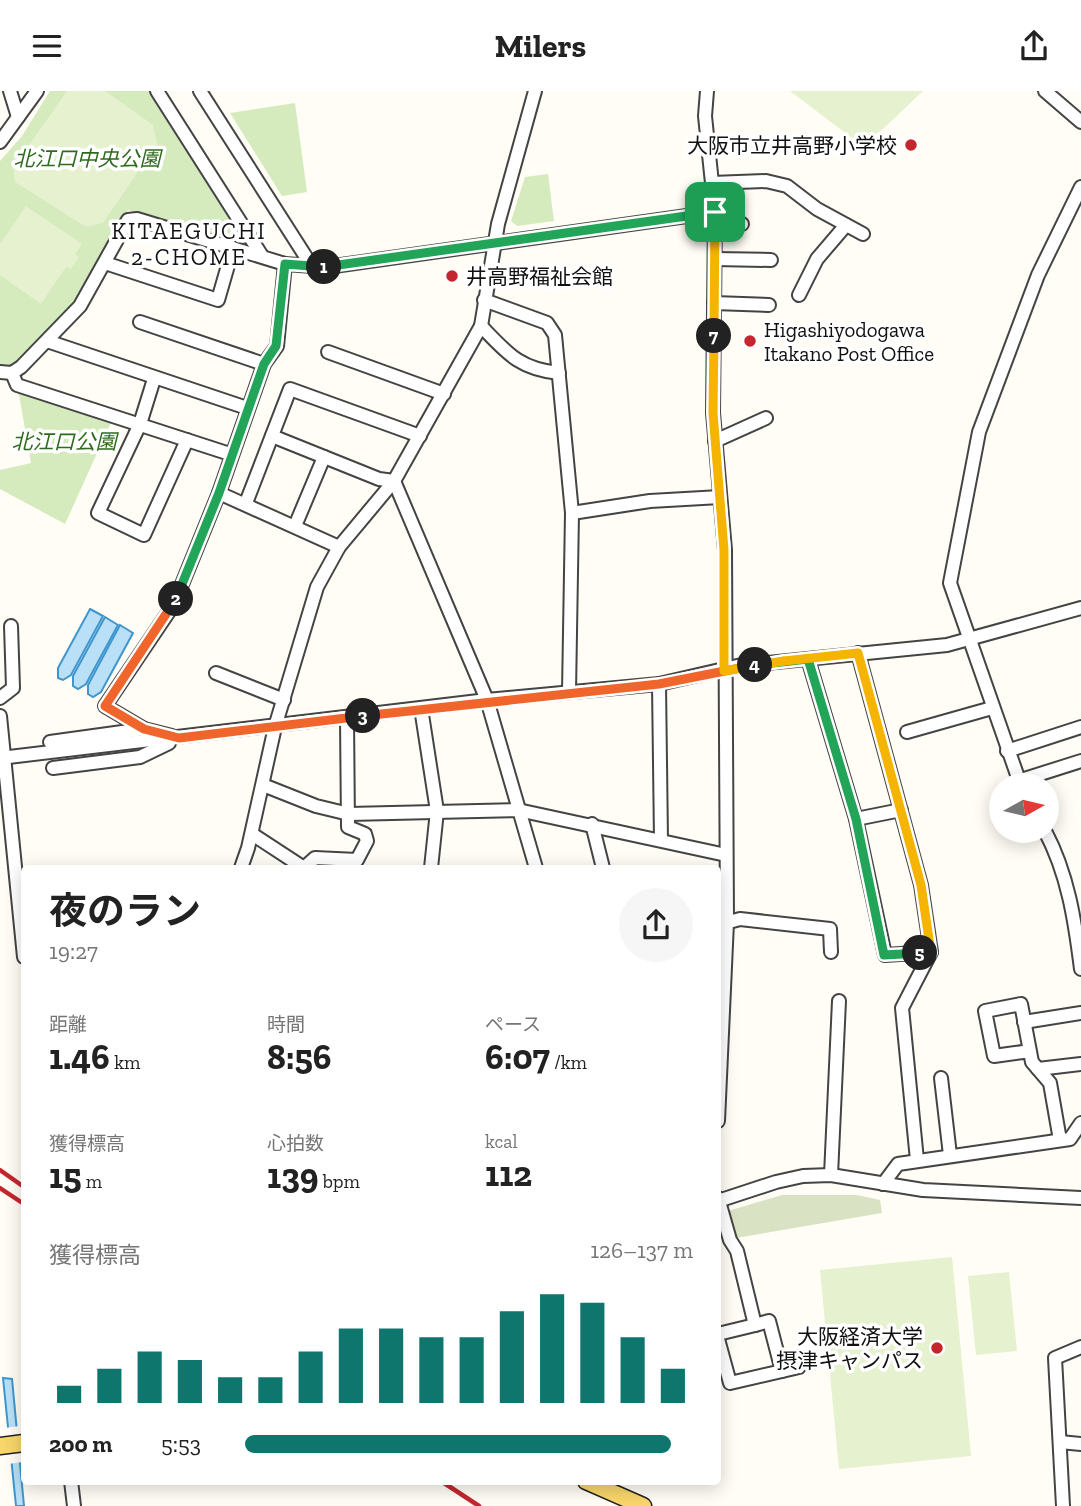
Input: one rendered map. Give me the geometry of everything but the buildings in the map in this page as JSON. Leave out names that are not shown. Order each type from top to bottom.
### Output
[{"type":"main road","points":[[0,1446],[21,1443]]},
{"type":"main road","points":[[595,1485],[643,1506]]},
{"type":"street","points":[[0,142],[37,91]]},
{"type":"street","points":[[157,91],[262,256]]},
{"type":"street","points":[[200,91],[313,268]]},
{"type":"street","points":[[242,865],[275,727],[317,587],[339,547],[394,481],[481,325],[494,243],[535,91]]},
{"type":"street","points":[[707,91],[705,116],[715,218],[715,441],[724,550],[726,855],[721,978]]},
{"type":"street","points":[[1045,91],[1081,122]]},
{"type":"street","points":[[10,95],[18,117]]},
{"type":"street","points":[[0,111],[10,95]]},
{"type":"street","points":[[712,183],[766,181],[787,186],[817,209],[863,234]]},
{"type":"street","points":[[1015,773],[967,639],[950,583],[979,432],[1038,275],[1081,187]]},
{"type":"street","points":[[230,454],[17,385],[6,372],[47,341],[80,306],[128,220],[137,219],[285,264],[313,268],[494,243],[715,218],[742,224]]},
{"type":"street","points":[[799,295],[817,259],[846,225]]},
{"type":"street","points":[[105,263],[218,300],[233,248]]},
{"type":"street","points":[[715,259],[771,260]]},
{"type":"street","points":[[179,738],[144,729],[105,706],[174,604],[219,493],[230,454],[264,364],[276,346],[285,264]]},
{"type":"street","points":[[484,300],[547,323],[555,335],[572,513],[569,692]]},
{"type":"street","points":[[714,303],[769,305]]},
{"type":"street","points":[[140,322],[264,364]]},
{"type":"street","points":[[481,325],[514,360],[536,371],[559,373]]},
{"type":"street","points":[[47,341],[247,408]]},
{"type":"street","points":[[328,352],[444,394]]},
{"type":"street","points":[[154,379],[140,424],[98,513],[144,535],[187,440]]},
{"type":"street","points":[[246,503],[290,389],[420,436]]},
{"type":"street","points":[[715,441],[766,418]]},
{"type":"street","points":[[272,436],[394,481],[487,700],[535,865]]},
{"type":"street","points":[[295,526],[324,457]]},
{"type":"street","points":[[219,493],[339,547]]},
{"type":"street","points":[[572,513],[650,501],[720,497]]},
{"type":"street","points":[[3,758],[487,700],[659,684],[808,659],[947,645],[1081,608]]},
{"type":"street","points":[[0,698],[13,688],[11,626]]},
{"type":"street","points":[[858,653],[921,885],[931,953],[902,1007],[917,1160]]},
{"type":"street","points":[[808,659],[856,819],[884,955],[931,953]]},
{"type":"street","points":[[216,673],[284,700]]},
{"type":"street","points":[[659,684],[661,839]]},
{"type":"street","points":[[421,708],[437,811],[431,865]]},
{"type":"street","points":[[907,732],[992,708]]},
{"type":"street","points":[[0,716],[21,929]]},
{"type":"street","points":[[307,865],[315,858],[358,860],[367,841],[365,834],[348,827],[346,718]]},
{"type":"street","points":[[1007,751],[1081,727]]},
{"type":"street","points":[[50,742],[144,729]]},
{"type":"street","points":[[53,768],[140,757],[179,738]]},
{"type":"street","points":[[1047,773],[1081,761]]},
{"type":"street","points":[[262,785],[316,806],[348,814],[518,810],[726,855]]},
{"type":"street","points":[[856,819],[901,810]]},
{"type":"street","points":[[592,824],[602,865]]},
{"type":"street","points":[[251,834],[299,865]]},
{"type":"street","points":[[1051,843],[1059,858],[1075,920],[1081,969]]},
{"type":"street","points":[[722,924],[740,919],[830,929],[831,952]]},
{"type":"street","points":[[831,1175],[839,1001]]},
{"type":"street","points":[[1030,1051],[994,1056],[985,1011],[1021,1004],[1024,1022],[1030,1051],[1032,1062],[1050,1083],[1060,1140]]},
{"type":"street","points":[[1024,1022],[1081,1013]]},
{"type":"street","points":[[1038,1069],[1081,1064]]},
{"type":"street","points":[[941,1078],[950,1155]]},
{"type":"street","points":[[883,1184],[898,1164],[1070,1139],[1081,1123]]},
{"type":"street","points":[[721,1199],[803,1176],[831,1175],[923,1190],[1081,1198]]},
{"type":"street","points":[[721,1208],[737,1251],[755,1325]]},
{"type":"street","points":[[721,1332],[769,1321],[782,1371]]},
{"type":"street","points":[[1063,1506],[1055,1358],[1081,1347]]},
{"type":"street","points":[[721,1356],[726,1385],[799,1367]]},
{"type":"street","points":[[1060,1442],[1081,1444]]},
{"type":"street","points":[[71,1485],[74,1506]]},
{"type":"green space","name":"北江口中央公園","points":[[50,91],[152,91],[248,240],[245,244],[128,210],[74,302],[13,366],[0,365],[0,161],[22,136]]},
{"type":"green space","points":[[67,91],[105,91],[153,125],[157,144],[103,223],[86,227],[15,182],[13,168]]},
{"type":"green space","points":[[790,91],[923,91],[864,147]]},
{"type":"green space","points":[[295,103],[307,192],[282,196],[230,113]]},
{"type":"green space","points":[[548,174],[554,221],[517,226],[511,221],[525,177]]},
{"type":"green space","points":[[26,206],[82,244],[75,254],[79,257],[71,269],[66,267],[41,304],[0,275],[0,244]]},
{"type":"green space","name":"北江口公園","points":[[18,389],[113,418],[65,524],[0,489],[0,470],[31,463]]},
{"type":"green space","points":[[782,1195],[857,1195],[880,1200],[882,1213],[736,1238],[728,1211]]},
{"type":"green space","points":[[952,1257],[971,1456],[839,1469],[820,1270]]},
{"type":"green space","points":[[1009,1272],[1017,1351],[976,1355],[968,1276]]},
{"type":"water","points":[[90,609],[103,616],[71,675],[63,680],[58,678],[58,668]]},
{"type":"water","points":[[105,617],[118,625],[86,684],[78,689],[73,686],[73,676]]},
{"type":"water","points":[[120,625],[133,633],[101,692],[93,697],[88,694],[88,685]]},
{"type":"water","points":[[3,1378],[12,1379],[24,1506],[16,1506]]},
{"type":"pier","points":[[20,1426],[21,1462],[8,1464],[4,1428]]},
{"type":"railway","points":[[0,1170],[21,1185]]},
{"type":"railway","points":[[0,1188],[21,1202]]},
{"type":"railway","points":[[447,1485],[479,1506]]},
{"type":"place","name":"大阪市立井高野小学校","points":[[911,145]]},
{"type":"place","name":"井高野福祉会館","points":[[452,276]]},
{"type":"place","name":"Higashiyodogawa Itakano Post Office","points":[[750,341]]},
{"type":"place","name":"大阪経済大学 摂津キャンパス","points":[[937,1348]]},
{"type":"district","name":"KITAEGUCHI 2-CHOME","points":[[189,244]]},
{"type":"route","points":[[715,212],[327,267],[285,264],[276,346],[264,364],[230,454],[219,493],[174,604],[105,706],[144,729],[179,738],[487,700],[659,684],[724,671],[737,666],[808,659],[856,819],[884,955],[931,953],[921,885],[858,653],[737,666],[724,671],[724,550],[713,413],[715,212]]}]
